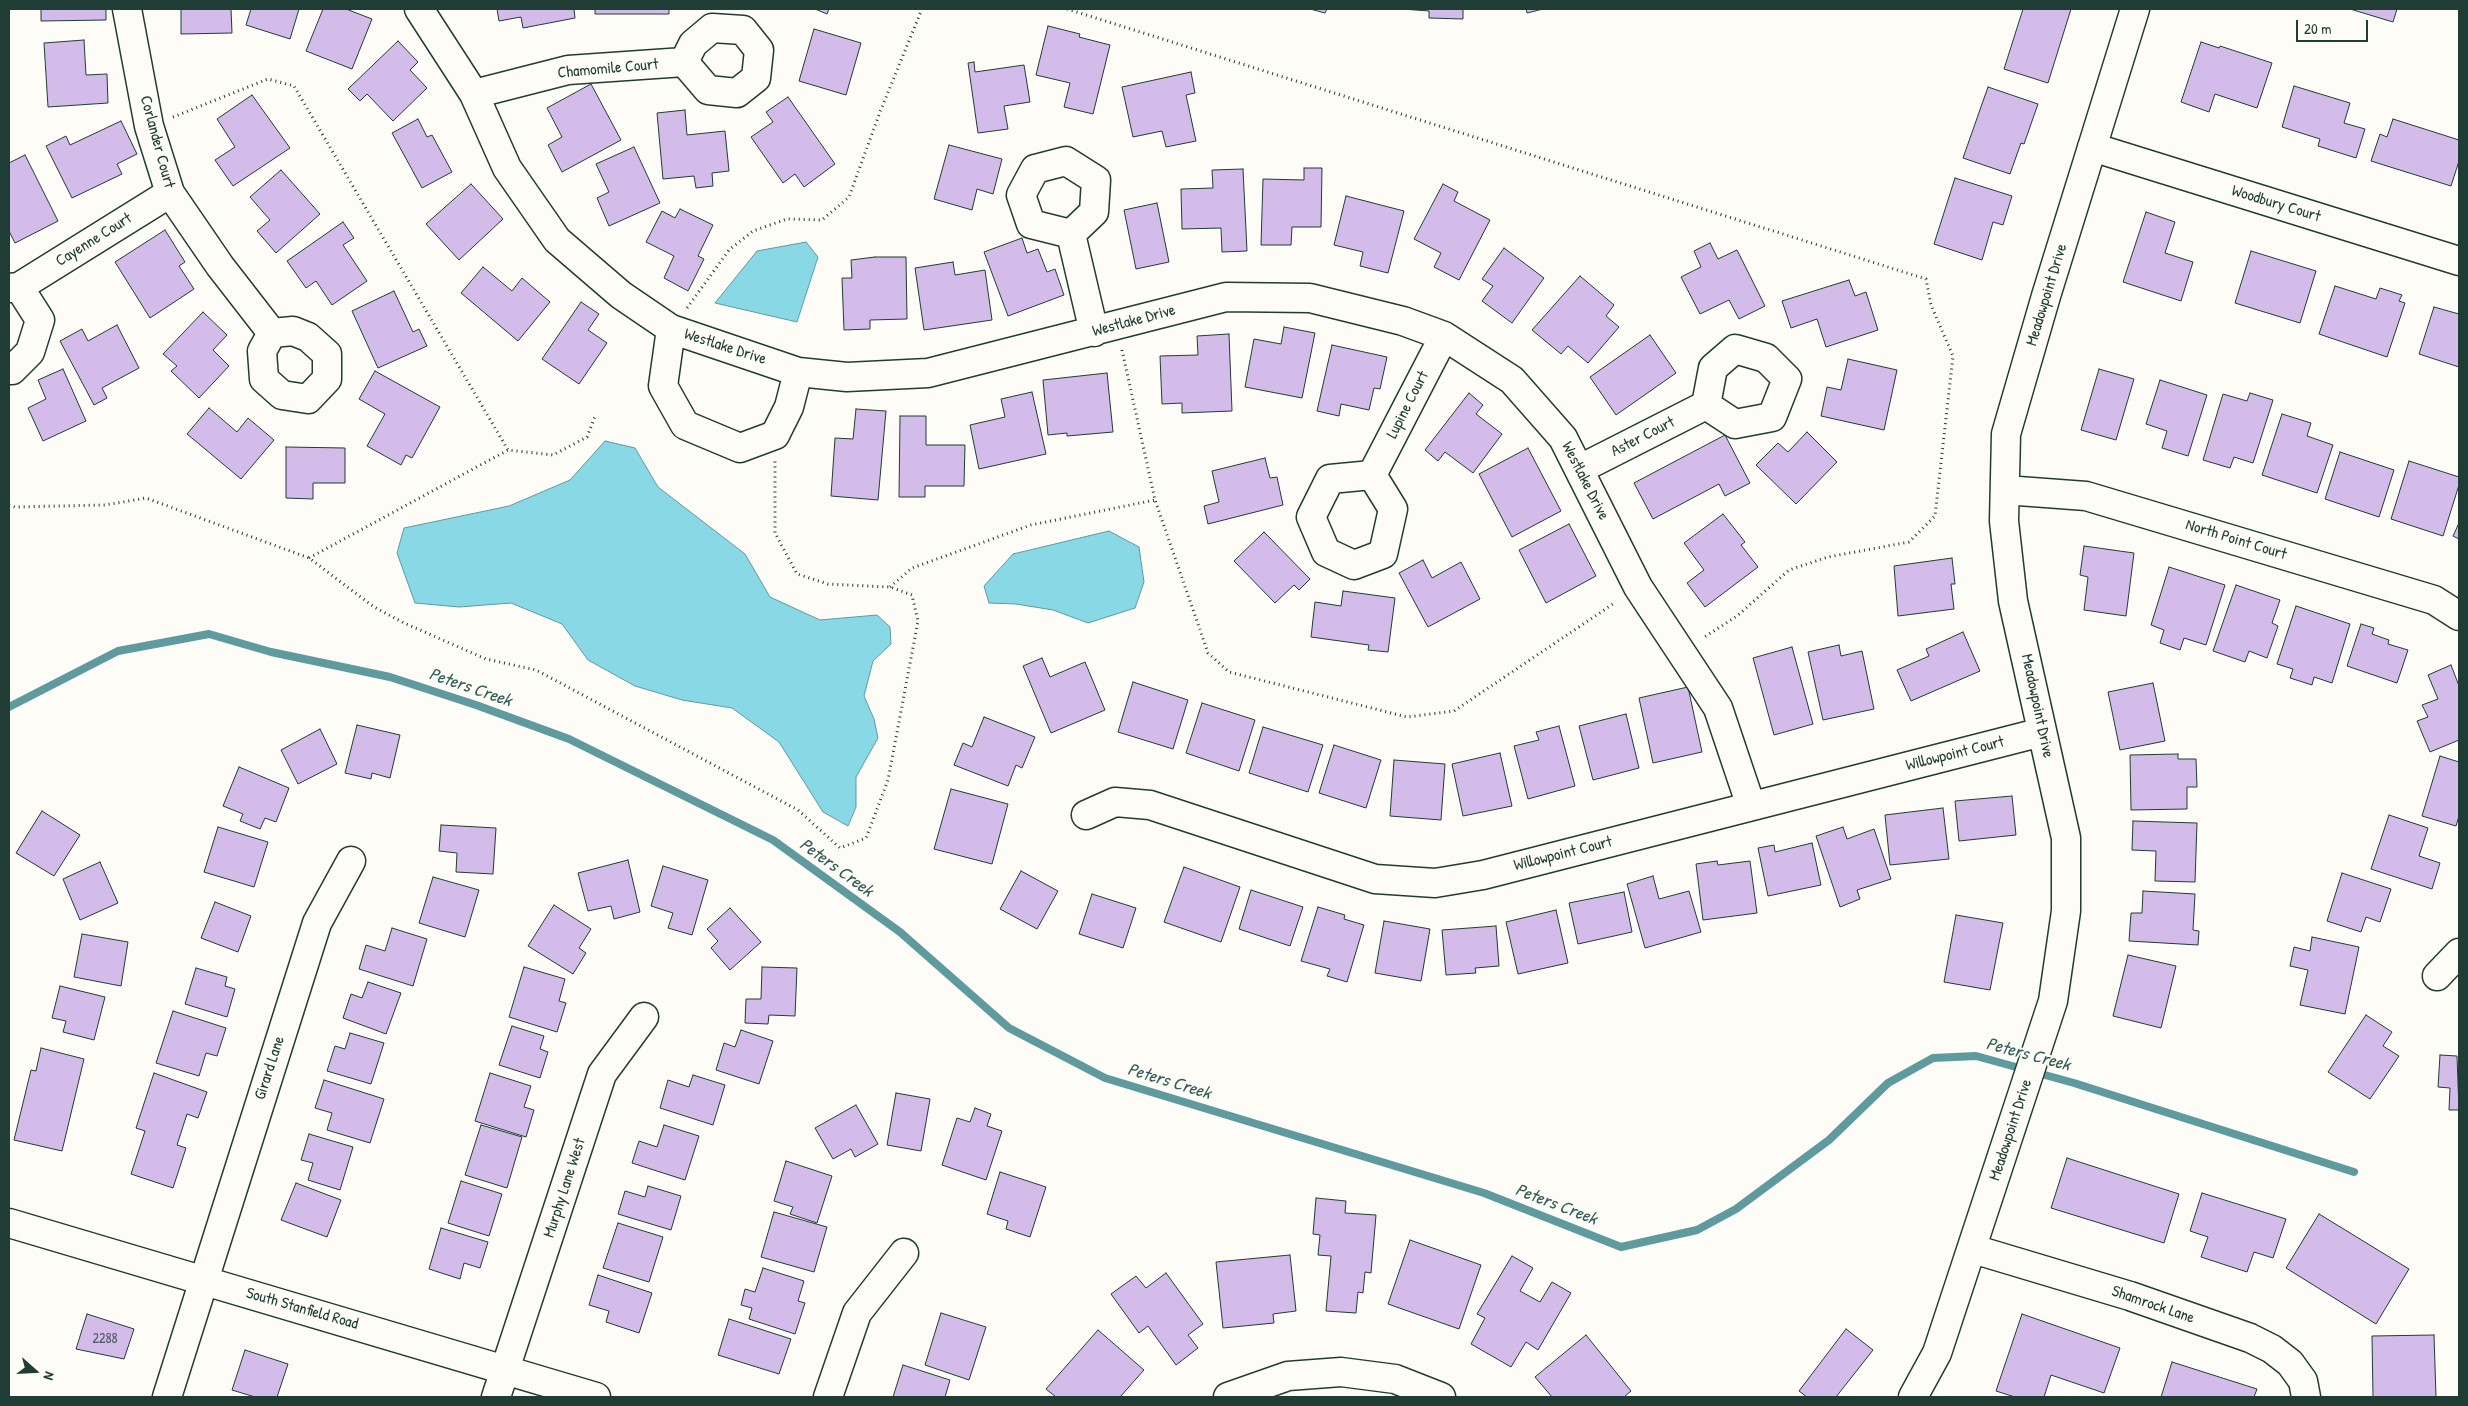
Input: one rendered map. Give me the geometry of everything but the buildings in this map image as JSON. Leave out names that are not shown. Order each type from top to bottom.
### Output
[{"type":"street","name":"Corlander Court","points":[[127,9],[149,126],[170,193],[220,266],[272,333]]},
{"type":"street","name":"Westlake Drive","points":[[420,9],[474,94],[507,168],[557,240],[621,295],[671,329],[798,372],[847,377],[928,373],[1226,297],[1310,298],[1403,321],[1444,336],[1512,380],[1563,438],[1638,587],[1718,708],[1751,806]]},
{"type":"street","name":"Meadowpoint Drive","points":[[1913,1397],[1937,1353],[1973,1249],[2053,1001],[2066,911],[2066,838],[2013,601],[2004,521],[2006,434],[2046,296],[2135,9]]},
{"type":"street","name":"Chamomile Court","points":[[474,94],[568,70],[684,62]]},
{"type":"street","name":"Woodbury Court","points":[[2092,147],[2459,261]]},
{"type":"street","name":"Cayenne Court","points":[[9,370],[12,370],[30,352],[40,320],[14,287],[170,193]]},
{"type":"street","points":[[1071,234],[1105,329]]},
{"type":"street","points":[[671,329],[664,386],[685,425],[740,448],[775,435],[788,407],[798,372]]},
{"type":"street","name":"Lupine Court","points":[[1372,475],[1444,336]]},
{"type":"street","name":"Aster Court","points":[[1580,469],[1706,405]]},
{"type":"street","name":"North Point Court","points":[[2005,490],[2086,496],[2434,600],[2459,616]]},
{"type":"street","name":"Willowpoint Court","points":[[1086,815],[1115,802],[1150,805],[1375,879],[1435,883],[1483,874],[2042,732]]},
{"type":"street","name":"Girard Lane","points":[[167,1397],[202,1279],[317,923],[350,861]]},
{"type":"street","points":[[2437,976],[2459,953]]},
{"type":"street","name":"Murphy Lane West","points":[[496,1397],[602,1074],[644,1017]]},
{"type":"street","name":"South Stanfield Road","points":[[9,1223],[596,1397]]},
{"type":"street","name":"Shamrock Lane","points":[[1973,1249],[2130,1296],[2250,1338],[2272,1350],[2290,1364],[2303,1381],[2306,1397]]},
{"type":"street","points":[[828,1397],[857,1313],[904,1253]]},
{"type":"street","points":[[1228,1397],[1288,1376],[1341,1372],[1395,1379],[1441,1397]]},
{"type":"path","points":[[671,329],[729,250],[753,231],[787,220],[822,220],[849,197],[880,112],[922,9]]},
{"type":"path","points":[[1067,9],[1926,279],[1931,305],[1953,356],[1935,516],[1909,542],[1828,557],[1789,570],[1737,616],[1703,638],[1672,640]]},
{"type":"path","points":[[149,126],[268,79],[294,86],[508,450]]},
{"type":"path","points":[[1105,329],[1155,500],[1208,653],[1229,672],[1407,717],[1454,711],[1638,587]]},
{"type":"path","points":[[309,558],[508,450],[553,455],[587,437],[596,414]]},
{"type":"path","points":[[9,505],[15,507],[104,505],[146,498],[309,558],[374,606],[404,622],[486,659],[536,670],[798,810],[840,848],[866,838],[888,780],[918,621],[912,595],[890,587],[828,584],[797,574],[775,533],[775,435]]},
{"type":"path","points":[[890,587],[912,568],[1031,526],[1155,500]]},
{"type":"water","points":[[806,242],[818,257],[797,322],[715,303],[757,251]]},
{"type":"water","points":[[605,441],[635,448],[658,487],[745,554],[770,597],[820,620],[877,615],[890,627],[891,644],[873,661],[864,696],[874,719],[878,738],[856,777],[856,807],[848,826],[823,812],[779,742],[732,708],[682,700],[635,686],[588,660],[562,624],[511,603],[459,607],[415,603],[397,553],[404,528],[509,506],[570,480]]},
{"type":"water","points":[[1109,531],[1139,547],[1144,582],[1135,608],[1088,623],[1053,610],[1016,604],[989,603],[984,586],[1013,554]]},
{"type":"waterway","name":"Peters Creek","points":[[9,707],[118,651],[209,634],[271,652],[390,677],[476,705],[569,739],[773,840],[900,932],[1009,1028],[1105,1078],[1484,1193],[1621,1247],[1697,1230],[1736,1209],[1829,1140],[1888,1083],[1933,1058],[1976,1056],[2074,1083],[2354,1172]]}]
